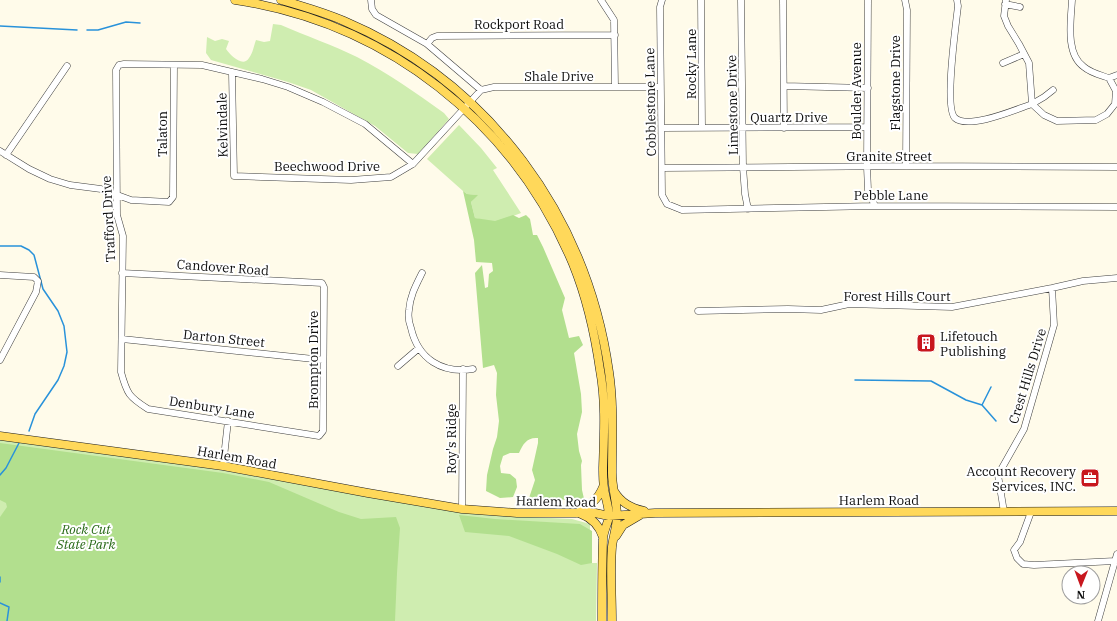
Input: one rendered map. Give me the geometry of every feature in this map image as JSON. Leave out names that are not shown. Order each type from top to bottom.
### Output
[{"type":"main road","points":[[235,0],[260,4],[298,14],[338,28],[378,47],[418,71],[468,106],[527,180],[552,221],[573,264],[589,314],[601,371],[604,414],[603,486],[600,495],[594,503],[576,513]]},
{"type":"main road","points":[[281,0],[322,12],[344,21],[397,48],[427,67],[515,150],[551,200],[566,229],[584,270],[600,322],[610,373],[613,516],[612,621]]},
{"type":"main road","name":"Harlem Road","points":[[0,436],[223,466],[375,494],[462,508],[517,513],[595,513],[613,516],[655,513],[1117,511]]},
{"type":"main road","points":[[612,485],[617,496],[627,506],[655,513]]},
{"type":"main road","points":[[603,486],[613,516],[603,537]]},
{"type":"main road","points":[[1107,511],[1117,504]]},
{"type":"main road","points":[[576,513],[586,516],[594,521],[601,530],[603,537],[602,621]]},
{"type":"main road","points":[[612,548],[615,538],[623,525],[640,515],[655,513]]},
{"type":"street","points":[[372,0],[372,9],[376,15],[427,44],[481,90],[468,106]]},
{"type":"street","points":[[601,0],[614,20],[615,87]]},
{"type":"street","name":"Cobblestone Lane","points":[[662,0],[660,7],[662,194],[667,204]]},
{"type":"street","name":"Rocky Lane","points":[[701,0],[702,128]]},
{"type":"street","name":"Limestone Drive","points":[[741,0],[743,167],[745,194],[748,209]]},
{"type":"street","points":[[783,0],[784,128]]},
{"type":"street","name":"Boulder Avenue","points":[[868,0],[867,167],[868,190],[875,206]]},
{"type":"street","name":"Flagstone Drive","points":[[905,0],[907,10],[906,166]]},
{"type":"street","points":[[957,0],[958,6],[952,54],[951,98],[952,111],[955,118],[962,121],[981,121],[1032,104],[1044,98],[1053,90]]},
{"type":"street","points":[[1072,0],[1071,45],[1075,59],[1083,67],[1094,73],[1109,78],[1117,75]]},
{"type":"street","points":[[1020,7],[1005,2],[1004,16],[1029,63],[1032,104],[1044,116],[1058,121],[1096,120],[1107,114],[1114,104],[1116,91],[1109,78]]},
{"type":"street","name":"Rockport Road","points":[[427,44],[432,38],[437,36],[614,35]]},
{"type":"street","points":[[1004,63],[1024,54]]},
{"type":"street","name":"Trafford Drive","points":[[121,372],[123,236],[117,215],[116,194],[116,70],[119,65],[174,65]]},
{"type":"street","points":[[174,65],[202,65],[288,87],[323,102],[364,124],[413,164]]},
{"type":"street","name":"Talaton","points":[[116,194],[131,200],[169,202],[173,197],[174,65]]},
{"type":"street","points":[[6,155],[67,66]]},
{"type":"street","name":"Kelvindale","points":[[232,73],[234,176]]},
{"type":"street","points":[[784,86],[868,88]]},
{"type":"street","name":"Shale Drive","points":[[481,90],[494,87],[660,87]]},
{"type":"street","name":"Beechwood Drive","points":[[234,176],[300,179],[359,179],[391,177],[413,164],[468,106]]},
{"type":"street","name":"Quartz Drive","points":[[662,128],[867,128]]},
{"type":"street","points":[[0,151],[29,169],[50,179],[70,185],[101,189],[116,194]]},
{"type":"street","name":"Granite Street","points":[[662,168],[906,166],[1117,168]]},
{"type":"street","name":"Pebble Lane","points":[[667,204],[682,210],[875,206],[1117,207]]},
{"type":"street","name":"Candover Road","points":[[122,273],[322,283]]},
{"type":"street","points":[[422,273],[413,292],[408,312],[414,340],[425,357],[435,364],[447,368],[463,370],[473,369]]},
{"type":"street","points":[[0,275],[34,277],[38,281],[36,292],[0,360]]},
{"type":"street","name":"Forest Hills Court","points":[[698,311],[788,309],[821,310],[849,304],[952,307],[1083,281],[1117,278]]},
{"type":"street","name":"Brompton Drive","points":[[319,436],[323,431],[324,287],[322,283]]},
{"type":"street","name":"Crest Hills Drive","points":[[1004,512],[998,475],[1024,429],[1054,325],[1052,288]]},
{"type":"street","name":"Darton Street","points":[[122,339],[323,360]]},
{"type":"street","points":[[398,366],[419,348]]},
{"type":"street","name":"Roy's Ridge","points":[[462,508],[463,370]]},
{"type":"street","name":"Denbury Lane","points":[[121,372],[124,385],[132,399],[148,409],[319,436]]},
{"type":"street","points":[[223,466],[228,421]]},
{"type":"street","points":[[1031,512],[1020,542],[1014,550],[1017,558],[1023,564],[1034,565],[1115,561]]},
{"type":"street","points":[[1098,621],[1117,554]]},
{"type":"green space","points":[[273,24],[281,25],[368,63],[391,76],[423,98],[444,113],[449,119],[418,154],[408,153],[375,126],[311,90],[211,60],[206,53],[207,37],[215,41],[222,39],[229,41],[226,49],[233,57],[243,62],[246,61],[252,54],[256,40],[264,42],[270,41]]},
{"type":"green space","points":[[459,125],[481,148],[497,168],[493,170],[521,213],[495,223],[475,218],[471,202],[477,195],[467,194],[427,159]]},
{"type":"green space","points":[[463,191],[467,194],[478,195],[471,202],[475,218],[495,221],[513,215],[519,218],[526,215],[530,219],[533,235],[537,235],[565,298],[562,310],[569,338],[579,336],[583,345],[574,353],[581,394],[582,412],[577,434],[582,461],[582,490],[585,503],[552,498],[529,498],[535,480],[532,470],[538,438],[528,440],[519,453],[510,453],[503,456],[500,466],[501,473],[510,474],[516,479],[517,487],[513,497],[500,498],[486,491],[487,475],[497,437],[499,421],[496,395],[497,373],[494,365],[483,368],[475,273],[482,265],[485,288],[488,287],[489,274],[493,271],[492,263],[476,262],[474,240]]},
{"type":"green space","name":"Rock Cut State Park","points":[[0,440],[160,460],[484,515],[572,519],[590,524],[590,563],[597,563],[596,621],[0,621]]},
{"type":"green space","name":"Rock Cut State Park","points":[[0,443],[223,473],[269,482],[339,512],[361,519],[396,517],[400,528],[395,621],[0,621],[0,517],[7,507],[6,503],[0,500]]},
{"type":"green space","points":[[459,515],[495,519],[580,524],[592,531],[592,563],[581,565],[557,554],[509,536],[465,532]]},
{"type":"waterway","points":[[87,30],[98,30],[126,22],[140,23]]},
{"type":"waterway","points":[[0,26],[77,30]]},
{"type":"waterway","points":[[0,246],[21,246],[29,250],[34,255],[43,289],[58,311],[64,326],[67,352],[64,366],[58,380],[35,414],[29,431]]},
{"type":"waterway","points":[[855,380],[931,381],[966,400],[982,405],[996,421]]},
{"type":"waterway","points":[[982,405],[991,387]]},
{"type":"waterway","points":[[0,475],[6,468],[19,443]]},
{"type":"waterway","points":[[0,577],[0,582]]},
{"type":"waterway","points":[[0,603],[9,607],[7,621]]},
{"type":"place","name":"Lifetouch Publishing","points":[[926,343]]},
{"type":"place","name":"Account Recovery Services, INC.","points":[[1090,478]]}]
